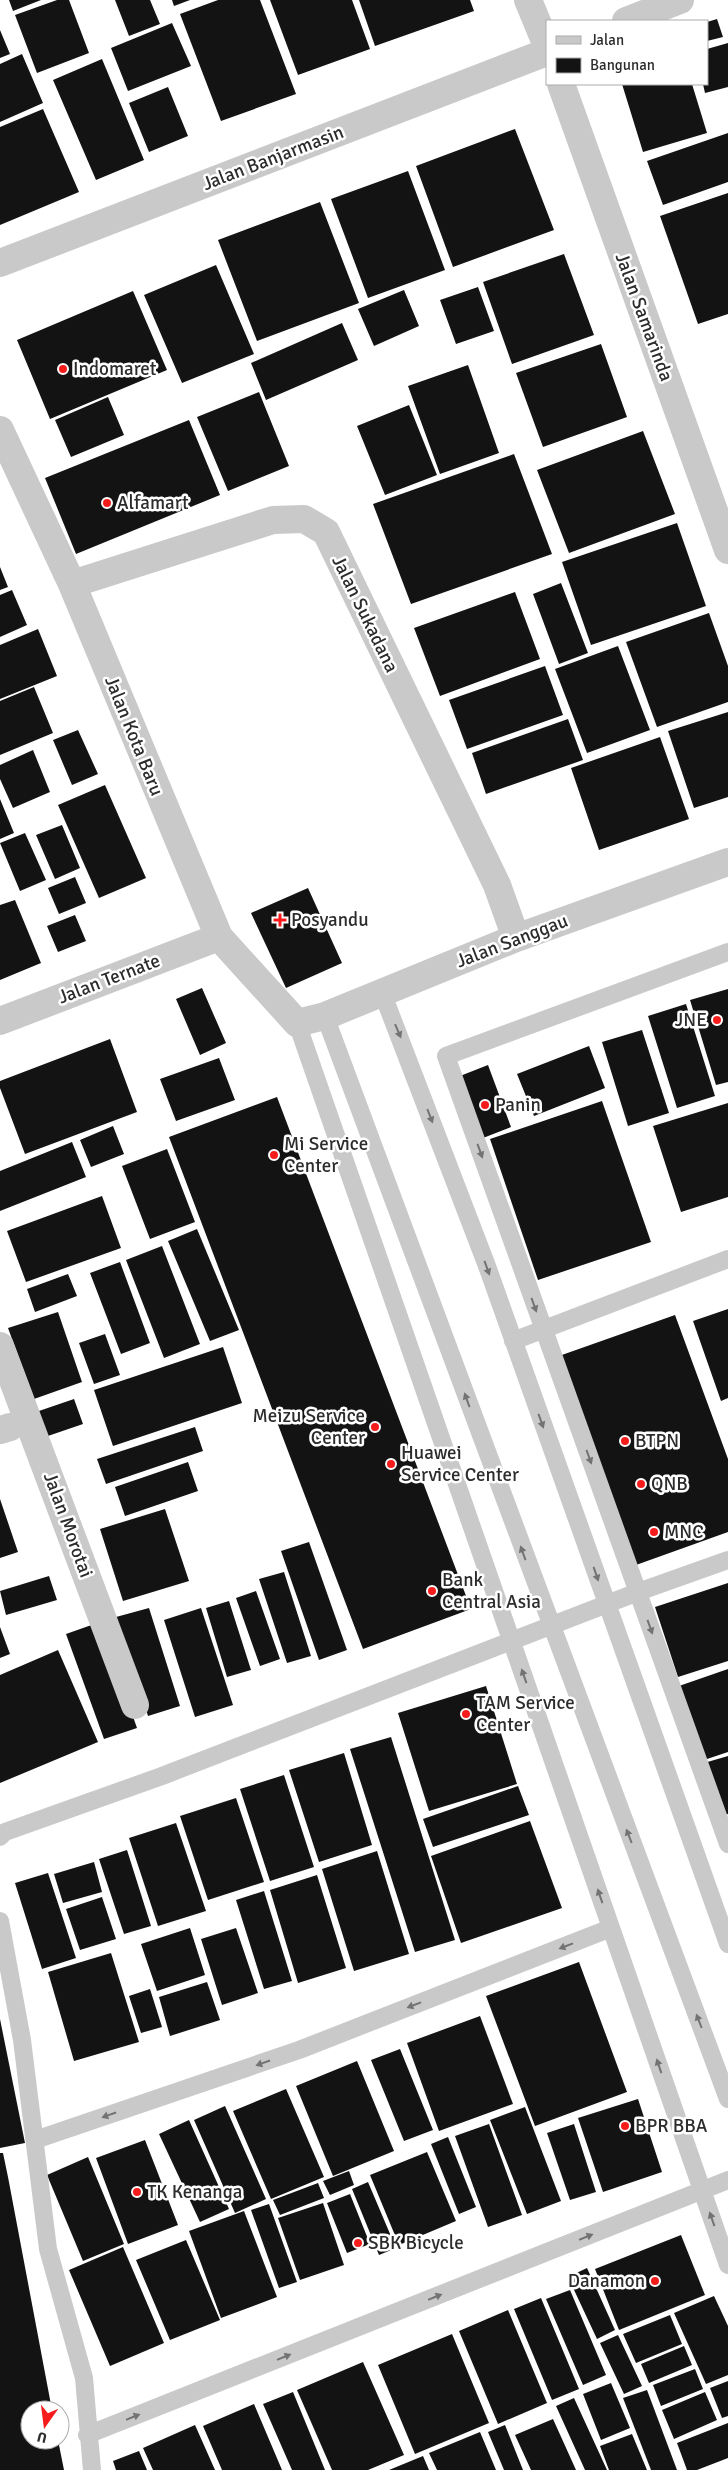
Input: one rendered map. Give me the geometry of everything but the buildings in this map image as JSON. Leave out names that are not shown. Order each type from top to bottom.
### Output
[{"type":"street","points":[[528,0],[546,44]]},
{"type":"street","points":[[629,20],[680,0]]},
{"type":"street","name":"Jalan Banjarmasin","points":[[0,263],[546,52]]},
{"type":"street","name":"Jalan Samarinda","points":[[561,85],[728,550]]},
{"type":"street","name":"Jalan Kota Baru","points":[[0,430],[72,584],[218,937],[297,1023]]},
{"type":"street","name":"Jalan Sukadana","points":[[72,584],[273,520],[304,519],[326,532],[497,885],[516,938]]},
{"type":"street","name":"Jalan Sanggau","points":[[297,1023],[325,1016],[516,938],[728,862]]},
{"type":"street","name":"Jalan Ternate","points":[[0,1021],[218,937]]},
{"type":"street","name":"Jalan Morotai","points":[[0,1346],[135,1705]]},
{"type":"lane","points":[[728,952],[446,1056],[728,1844]]},
{"type":"lane","points":[[382,992],[480,1248],[728,1944]]},
{"type":"lane","points":[[325,1016],[728,2099]]},
{"type":"lane","points":[[297,1023],[728,2265]]},
{"type":"lane","points":[[513,1341],[728,1259]]},
{"type":"lane","points":[[0,1837],[5,1832],[162,1776],[606,1606],[638,1592],[728,1560]]},
{"type":"lane","points":[[0,1921],[22,2040],[48,2249],[84,2378],[87,2435],[92,2470]]},
{"type":"lane","points":[[35,2140],[298,2050],[611,1928]]},
{"type":"lane","points":[[87,2435],[728,2180]]},
{"type":"place","name":"Indomaret","points":[[63,369]]},
{"type":"place","name":"Alfamart","points":[[107,503]]},
{"type":"place","name":"Posyandu","points":[[280,920]]},
{"type":"place","name":"JNE","points":[[717,1020]]},
{"type":"place","name":"Panin","points":[[485,1105]]},
{"type":"place","name":"Mi Service Center","points":[[274,1155]]},
{"type":"place","name":"Meizu Service Center","points":[[375,1427]]},
{"type":"place","name":"BTPN","points":[[625,1441]]},
{"type":"place","name":"Huawei Service Center","points":[[391,1464]]},
{"type":"place","name":"QNB","points":[[641,1484]]},
{"type":"place","name":"MNC","points":[[654,1532]]},
{"type":"place","name":"Bank Central Asia","points":[[432,1591]]},
{"type":"place","name":"TAM Service Center","points":[[466,1714]]},
{"type":"place","name":"BPR BBA","points":[[625,2126]]},
{"type":"place","name":"TK Kenanga","points":[[137,2192]]},
{"type":"place","name":"SBK Bicycle","points":[[358,2243]]},
{"type":"place","name":"Danamon","points":[[655,2281]]}]
